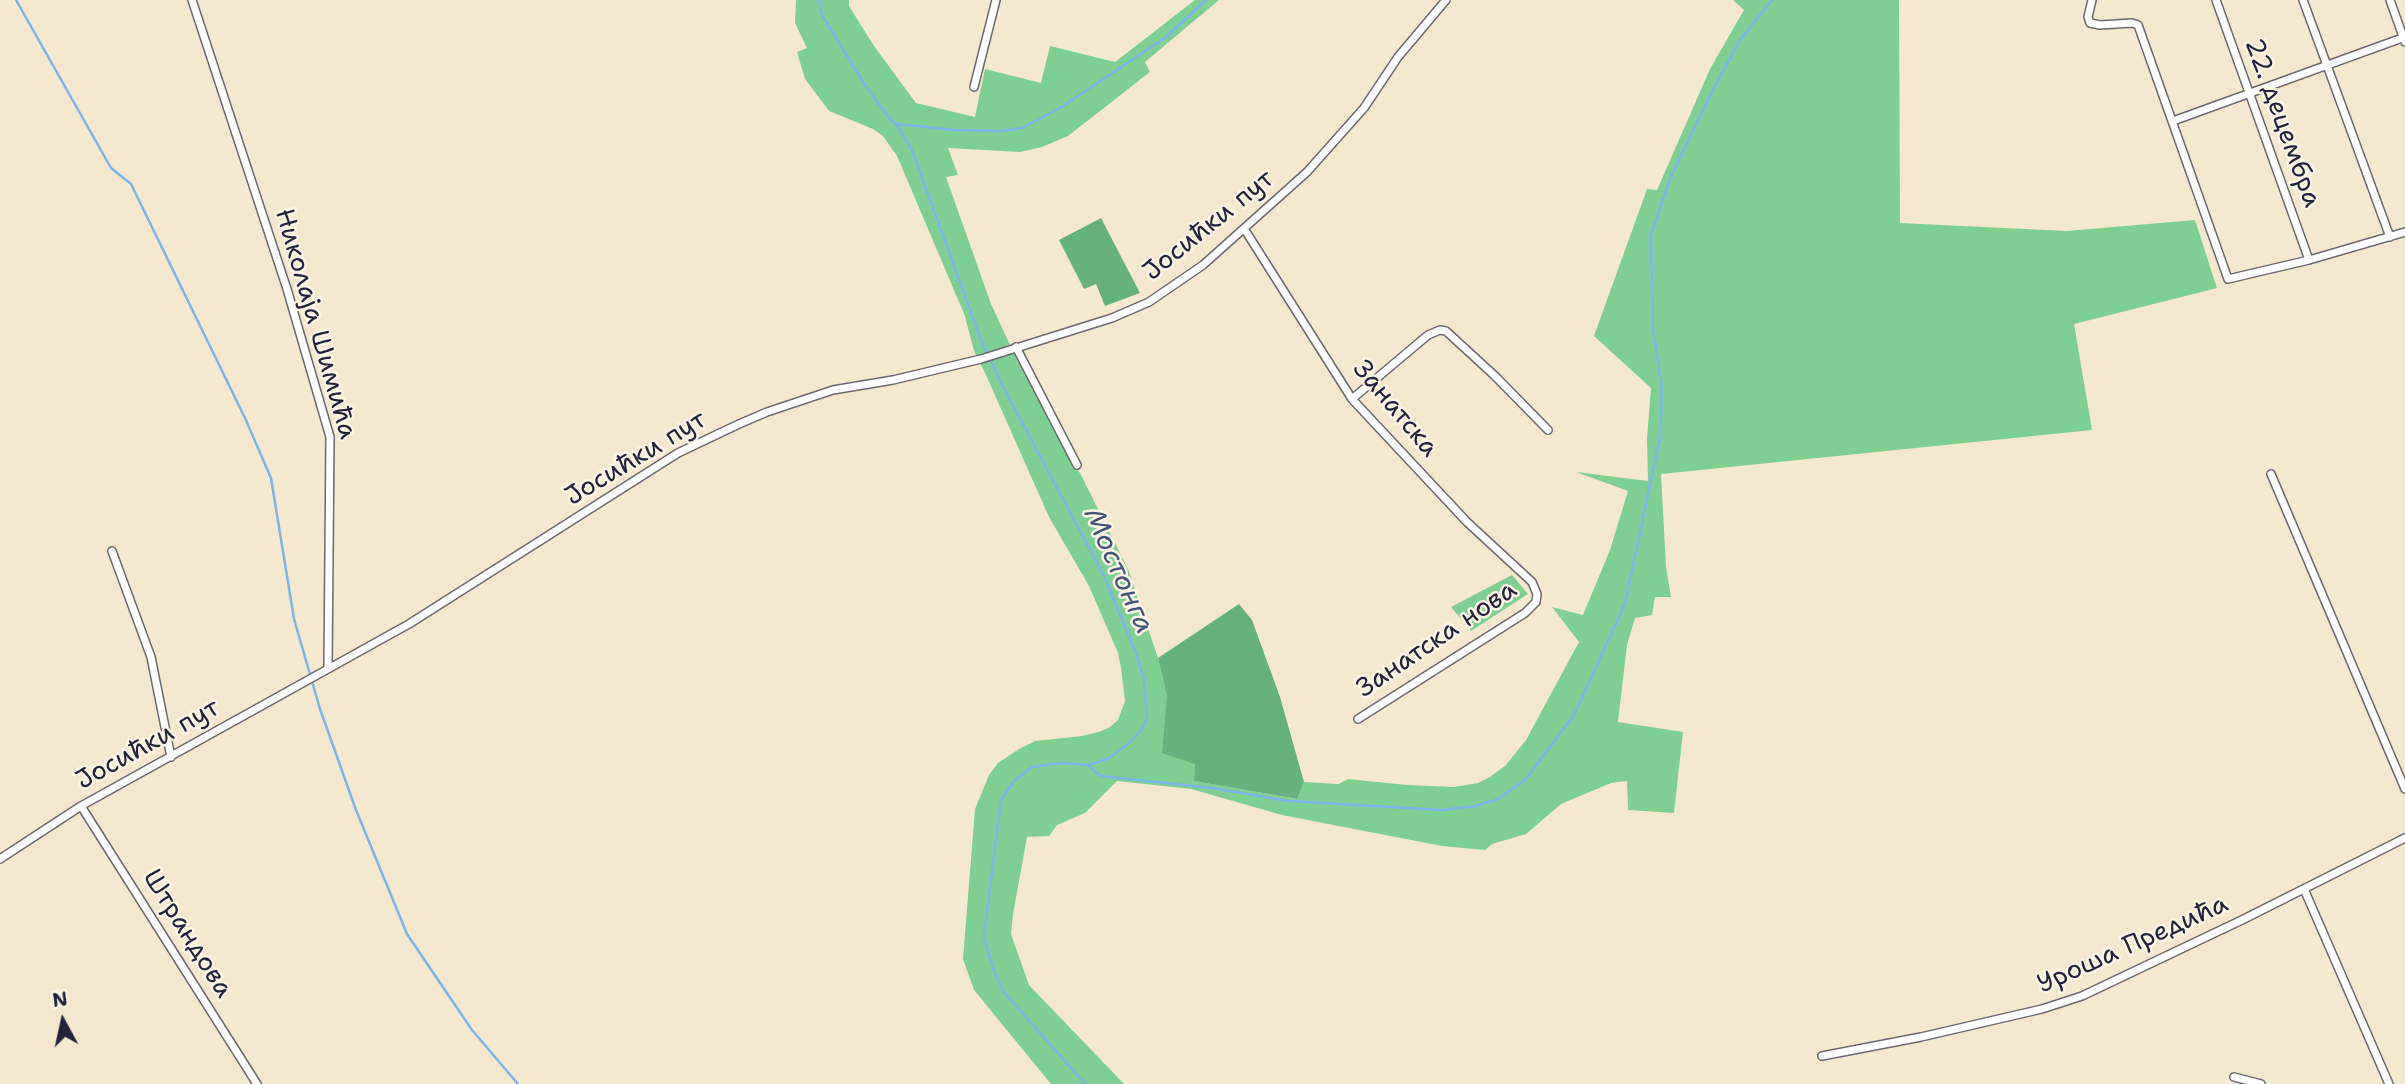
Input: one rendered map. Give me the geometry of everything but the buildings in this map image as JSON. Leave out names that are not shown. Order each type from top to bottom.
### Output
[{"type":"street","name":"Николаја Шимића","points":[[192,0],[287,289],[330,438],[325,672]]},
{"type":"street","points":[[974,87],[996,0]]},
{"type":"street","name":"Јосићки пут","points":[[0,859],[81,806],[420,617],[678,453],[767,412],[833,390],[893,380],[981,359],[1112,318],[1149,302],[1203,265],[1307,172],[1343,134],[1375,94],[1398,57],[1446,0]]},
{"type":"street","points":[[2092,0],[2088,17],[2090,23],[2138,25],[2228,279],[2309,260],[2405,232]]},
{"type":"street","name":"22. децембра","points":[[2216,0],[2309,260]]},
{"type":"street","points":[[2303,0],[2390,237]]},
{"type":"street","points":[[2173,121],[2326,64],[2404,39],[2390,0]]},
{"type":"street","name":"Занатска","points":[[1245,230],[1352,399],[1467,522],[1532,583],[1537,594]]},
{"type":"street","points":[[1352,399],[1428,335],[1440,330],[1446,331],[1495,376],[1548,430]]},
{"type":"street","points":[[1012,348],[1077,465]]},
{"type":"street","points":[[2271,474],[2405,789]]},
{"type":"street","points":[[112,551],[151,657],[171,757]]},
{"type":"street","name":"Занатска нова","points":[[1358,719],[1525,613],[1536,602],[1537,594]]},
{"type":"street","name":"Штрандова","points":[[81,806],[257,1084]]},
{"type":"street","name":"Уроша Предића","points":[[1822,1056],[1921,1037],[2056,1005],[2082,996],[2304,890],[2405,838]]},
{"type":"street","points":[[2304,890],[2389,1084]]},
{"type":"street","points":[[2234,1077],[2261,1084]]},
{"type":"green space","points":[[796,0],[849,0],[849,6],[874,46],[916,103],[975,117],[985,69],[1041,83],[1050,46],[1115,62],[1195,0],[1219,0],[1145,62],[1150,72],[1068,136],[1042,147],[1020,152],[948,148],[958,175],[946,177],[991,304],[1017,360],[1082,477],[1128,569],[1158,658],[1167,697],[1195,764],[1195,781],[1296,799],[1304,782],[1339,784],[1348,779],[1454,787],[1478,783],[1490,777],[1506,765],[1526,740],[1579,642],[1552,607],[1583,615],[1610,550],[1628,491],[1576,472],[1648,481],[1647,439],[1651,388],[1594,336],[1647,189],[1657,190],[1710,69],[1744,10],[1733,0],[1899,0],[1900,223],[2067,231],[2195,220],[2217,288],[2074,324],[2092,430],[1661,474],[1666,567],[1671,597],[1655,597],[1652,615],[1635,618],[1627,645],[1618,722],[1683,732],[1674,813],[1628,810],[1627,781],[1611,783],[1561,804],[1526,834],[1492,844],[1485,850],[1442,846],[1282,815],[1191,789],[1117,781],[1085,813],[1057,825],[1049,836],[1027,837],[1011,934],[1029,985],[1124,1084],[1051,1084],[974,990],[963,959],[975,809],[989,775],[998,763],[1019,749],[1035,741],[1099,732],[1118,720],[1125,701],[1118,653],[1089,586],[1049,517],[974,351],[965,316],[897,156],[883,136],[873,129],[829,111],[805,79],[797,52],[807,48],[795,23]]},
{"type":"green space","points":[[1101,218],[1140,293],[1105,306],[1096,284],[1084,289],[1059,240]]},
{"type":"green space","points":[[1512,575],[1528,594],[1471,631],[1451,607]]},
{"type":"green space","points":[[1239,604],[1252,620],[1280,697],[1304,782],[1297,799],[1194,781],[1195,764],[1162,753],[1167,697],[1158,658]]},
{"type":"waterway","points":[[16,0],[111,168],[131,184],[245,418],[271,478],[294,619],[320,709],[356,810],[407,934],[472,1030],[518,1084]]},
{"type":"waterway","name":"Мостонга","points":[[819,0],[822,15],[863,82],[896,124],[912,150],[980,337],[1002,385],[1102,572],[1144,679],[1147,719],[1129,743],[1109,758],[1089,765],[1062,763],[1032,767],[1013,782],[1001,800],[984,937],[995,974],[1004,992],[1085,1084]]},
{"type":"waterway","points":[[896,124],[954,130],[1001,131],[1022,128],[1060,108],[1166,37],[1206,0]]},
{"type":"waterway","points":[[1089,766],[1100,776],[1212,788],[1288,801],[1442,810],[1475,806],[1498,799],[1525,780],[1574,715],[1625,604],[1660,437],[1662,389],[1653,328],[1651,235],[1672,174],[1716,84],[1740,40],[1772,0]]}]
